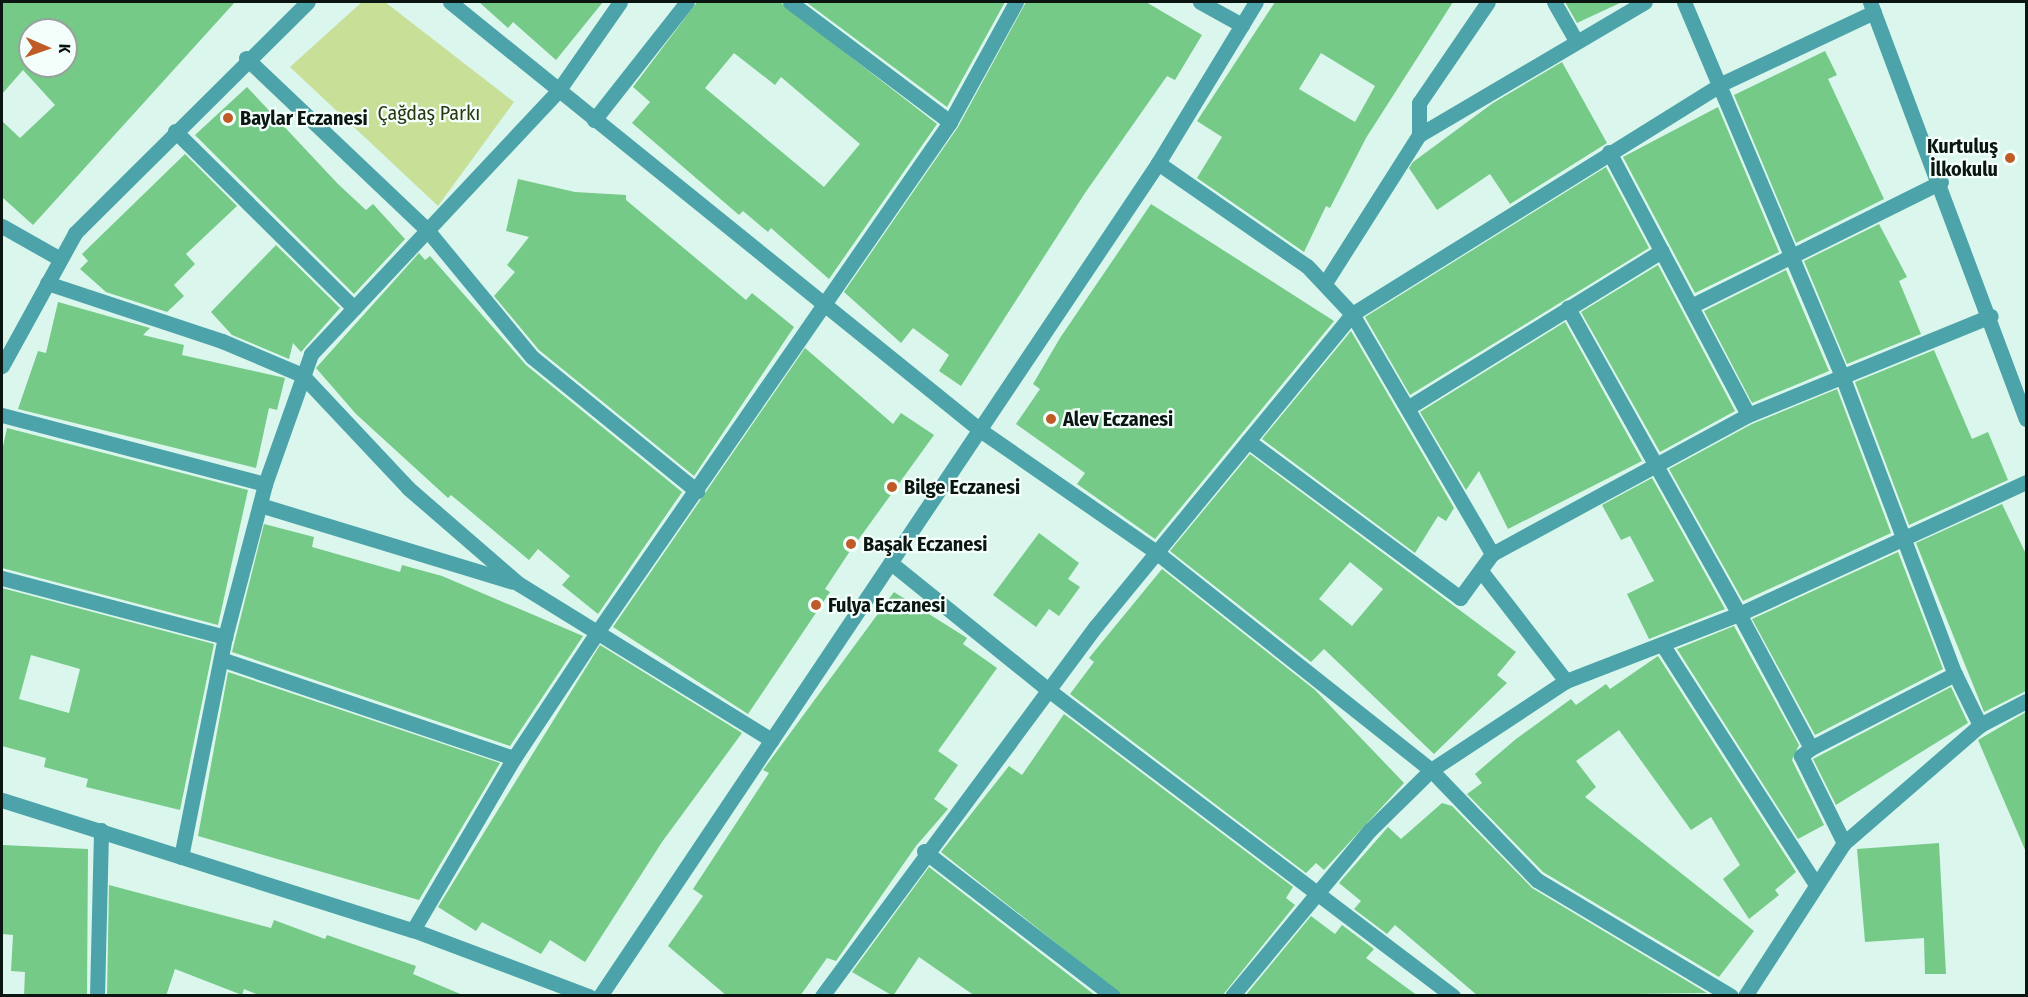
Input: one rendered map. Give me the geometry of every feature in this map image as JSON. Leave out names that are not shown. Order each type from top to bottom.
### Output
[{"type":"street","points":[[2,366],[75,233],[246,58],[308,2]]},
{"type":"street","points":[[181,857],[224,660],[225,637],[266,483],[311,354],[558,91],[620,2]]},
{"type":"street","points":[[594,120],[687,2]]},
{"type":"street","points":[[790,2],[950,122]]},
{"type":"street","points":[[413,930],[514,758],[598,631],[697,491],[822,302],[950,122],[1016,2]]},
{"type":"street","points":[[1200,2],[1242,25]]},
{"type":"street","points":[[600,996],[1158,163],[1256,2]]},
{"type":"street","points":[[1419,135],[1419,103],[1488,2]]},
{"type":"street","points":[[1554,2],[1575,39]]},
{"type":"street","points":[[1324,283],[1419,135],[1575,39],[1645,2]]},
{"type":"street","points":[[1684,2],[1721,84],[1789,255],[1844,381],[1908,540],[1955,674],[1980,725]]},
{"type":"street","points":[[457,3],[558,91],[980,430],[1156,552],[1431,770],[1537,879],[1731,996]]},
{"type":"street","points":[[822,996],[924,851],[1051,692],[1096,626],[1352,314],[1721,84],[1872,7],[1941,182],[1991,316],[2026,419]]},
{"type":"street","points":[[246,58],[428,231],[532,357],[697,491]]},
{"type":"street","points":[[175,131],[354,308]]},
{"type":"street","points":[[1609,152],[1748,415]]},
{"type":"street","points":[[1158,163],[1324,283],[1352,314],[1409,407],[1492,554]]},
{"type":"street","points":[[1691,306],[1789,255],[1941,182]]},
{"type":"street","points":[[2,226],[60,259]]},
{"type":"street","points":[[1409,407],[1662,251]]},
{"type":"street","points":[[47,284],[222,341],[302,375],[408,488],[519,584],[772,740]]},
{"type":"street","points":[[1568,308],[1659,465],[1811,748]]},
{"type":"street","points":[[1248,441],[1460,598],[1492,554],[1748,415],[1844,381],[1991,316]]},
{"type":"street","points":[[2,415],[266,483]]},
{"type":"street","points":[[1232,996],[1316,892],[1431,770],[1566,681],[1739,614],[1908,540],[2026,482]]},
{"type":"street","points":[[260,505],[519,584]]},
{"type":"street","points":[[891,563],[1051,692],[1453,996]]},
{"type":"street","points":[[1481,571],[1566,681]]},
{"type":"street","points":[[2,578],[225,637]]},
{"type":"street","points":[[1662,644],[1814,882]]},
{"type":"street","points":[[224,660],[514,758]]},
{"type":"street","points":[[1844,843],[1801,756],[1811,748],[1955,674]]},
{"type":"street","points":[[1745,996],[1814,882],[1844,843],[1980,725],[2026,701]]},
{"type":"street","points":[[2,800],[413,930],[588,996]]},
{"type":"street","points":[[96,996],[101,830]]},
{"type":"street","points":[[924,851],[1113,996]]},
{"type":"green space","name":"Çağdaş Parkı","points":[[362,2],[385,2],[514,102],[438,206],[290,67]]},
{"type":"building","points":[[2,2],[235,2],[33,225],[2,197],[2,121],[20,138],[55,105],[30,78],[78,78],[78,18],[18,18],[18,76],[2,94]]},
{"type":"building","points":[[479,2],[603,2],[556,60],[513,22],[508,28]]},
{"type":"building","points":[[697,2],[780,2],[937,124],[829,279],[771,228],[768,232],[743,211],[739,215],[632,123],[650,102],[633,87]],"holes":[[[734,53],[775,85],[781,77],[860,144],[824,187],[705,88]]]},
{"type":"building","points":[[806,2],[1005,2],[947,107]]},
{"type":"building","points":[[1026,2],[1146,2],[1202,35],[1175,80],[1167,76],[1085,193],[961,386],[939,371],[949,355],[913,328],[901,343],[844,292],[958,127]]},
{"type":"building","points":[[1275,2],[1453,2],[1366,138],[1330,208],[1326,206],[1304,252],[1197,178],[1222,137],[1197,121]],"holes":[[[1321,53],[1375,86],[1355,122],[1299,89]]]},
{"type":"building","points":[[1565,2],[1622,2],[1577,23]]},
{"type":"building","points":[[1825,51],[1837,75],[1828,79],[1884,199],[1796,243],[1734,95]]},
{"type":"building","points":[[1562,62],[1607,143],[1510,204],[1490,174],[1437,210],[1409,168],[1413,162],[1493,103]]},
{"type":"building","points":[[247,87],[338,184],[366,210],[373,204],[405,239],[354,294],[195,135]]},
{"type":"building","points":[[1718,107],[1779,252],[1695,293],[1623,157]]},
{"type":"building","points":[[185,154],[237,206],[186,254],[195,264],[174,285],[184,296],[167,312],[106,292],[80,269],[88,261],[82,254]]},
{"type":"building","points":[[1606,167],[1649,248],[1410,395],[1365,317]]},
{"type":"building","points":[[518,179],[575,192],[626,195],[626,200],[746,300],[752,293],[794,327],[694,476],[539,350],[494,296],[515,272],[507,265],[529,237],[506,231]]},
{"type":"building","points":[[1151,204],[1334,321],[1155,539],[1077,484],[1085,473],[1016,424],[1040,389],[1033,384],[1060,338]]},
{"type":"building","points":[[1879,224],[1907,277],[1899,281],[1921,334],[1847,364],[1804,261]]},
{"type":"building","points":[[276,245],[340,308],[301,352],[293,343],[289,359],[232,335],[211,312]]},
{"type":"building","points":[[419,253],[425,260],[430,256],[526,365],[682,492],[598,614],[562,585],[570,576],[538,549],[529,560],[451,495],[448,498],[356,414],[316,368]]},
{"type":"building","points":[[1658,265],[1735,411],[1660,452],[1581,312]]},
{"type":"building","points":[[1786,270],[1829,371],[1752,403],[1704,311]]},
{"type":"building","points":[[58,302],[150,328],[143,335],[184,345],[182,355],[285,378],[277,410],[269,408],[256,468],[18,409],[38,351],[46,353]]},
{"type":"building","points":[[1565,322],[1642,461],[1508,529],[1479,471],[1466,490],[1420,412]]},
{"type":"building","points":[[1351,331],[1454,508],[1446,521],[1438,516],[1415,553],[1262,439]]},
{"type":"building","points":[[805,348],[893,424],[901,413],[934,435],[848,554],[825,589],[830,592],[748,714],[613,627]]},
{"type":"building","points":[[1934,350],[1972,439],[1988,432],[2008,480],[1909,525],[1855,382]]},
{"type":"building","points":[[1837,389],[1891,533],[1743,601],[1669,469],[1752,424]]},
{"type":"building","points":[[7,428],[248,490],[218,625],[2,568],[2,451]]},
{"type":"building","points":[[1250,454],[1516,652],[1497,675],[1507,683],[1434,754],[1324,649],[1311,662],[1170,551]],"holes":[[[1350,562],[1383,589],[1352,626],[1319,599]]]},
{"type":"building","points":[[1652,478],[1725,609],[1649,639],[1627,594],[1654,581],[1630,536],[1621,540],[1602,505]]},
{"type":"building","points":[[2002,504],[2026,554],[2026,691],[1984,712],[1916,543]]},
{"type":"building","points":[[264,524],[314,537],[312,547],[400,572],[402,565],[442,576],[583,636],[510,746],[232,652]]},
{"type":"building","points":[[1039,533],[1079,563],[1068,579],[1080,587],[1059,616],[1049,609],[1036,627],[993,595]]},
{"type":"building","points":[[1898,552],[1943,669],[1815,735],[1752,619]]},
{"type":"building","points":[[1162,569],[1315,690],[1404,783],[1324,870],[1316,863],[1306,873],[1070,694],[1094,662],[1089,658]]},
{"type":"building","points":[[2,588],[214,644],[180,810],[86,787],[88,779],[44,767],[46,758],[2,746]],"holes":[[[31,655],[80,669],[69,713],[19,699]]]},
{"type":"building","points":[[894,592],[967,638],[963,644],[997,668],[938,751],[958,765],[934,799],[948,809],[916,846],[836,961],[827,958],[800,996],[727,996],[668,946],[703,896],[693,889],[769,773],[763,770]]},
{"type":"building","points":[[1734,626],[1799,745],[1792,760],[1824,825],[1798,839],[1677,649]]},
{"type":"building","points":[[600,645],[742,733],[662,842],[585,962],[550,940],[541,954],[482,922],[476,931],[438,907]]},
{"type":"building","points":[[1658,656],[1796,872],[1775,890],[1779,895],[1749,919],[1723,879],[1740,865],[1711,817],[1691,830],[1619,730],[1576,761],[1596,787],[1585,797],[1754,931],[1719,977],[1543,872],[1467,794],[1482,783],[1475,774],[1516,739],[1571,699],[1576,705],[1606,684],[1610,689]]},
{"type":"building","points":[[228,672],[500,763],[419,900],[198,836]]},
{"type":"building","points":[[1951,687],[1968,723],[1836,805],[1813,759]]},
{"type":"building","points":[[2026,712],[2026,852],[1978,740]]},
{"type":"building","points":[[1064,714],[1293,887],[1286,898],[1295,905],[1222,996],[1123,996],[941,852],[1009,766],[1022,775]]},
{"type":"building","points":[[1442,803],[1452,806],[1532,888],[1707,993],[1478,996],[1395,925],[1387,934],[1354,909],[1361,901],[1339,883],[1388,827],[1401,839]]},
{"type":"building","points":[[1939,843],[1946,974],[1925,974],[1924,938],[1865,942],[1857,849]]},
{"type":"building","points":[[2,845],[88,849],[87,996],[24,996],[25,972],[11,971],[13,935],[2,934]]},
{"type":"building","points":[[929,867],[1096,996],[975,996],[919,957],[893,996],[852,972]]},
{"type":"building","points":[[109,885],[271,928],[274,920],[325,939],[327,935],[416,966],[413,974],[465,996],[261,996],[244,989],[242,995],[175,969],[166,996],[107,996]]},
{"type":"building","points":[[1311,916],[1335,934],[1342,925],[1374,949],[1366,958],[1418,996],[1245,996]]},
{"type":"place","name":"Baylar Eczanesi","points":[[228,118]]},
{"type":"place","name":"Kurtuluş İlkokulu","points":[[2010,158]]},
{"type":"place","name":"Alev Eczanesi","points":[[1051,419]]},
{"type":"place","name":"Bilge Eczanesi","points":[[892,487]]},
{"type":"place","name":"Başak Eczanesi","points":[[851,544]]},
{"type":"place","name":"Fulya Eczanesi","points":[[816,605]]}]
